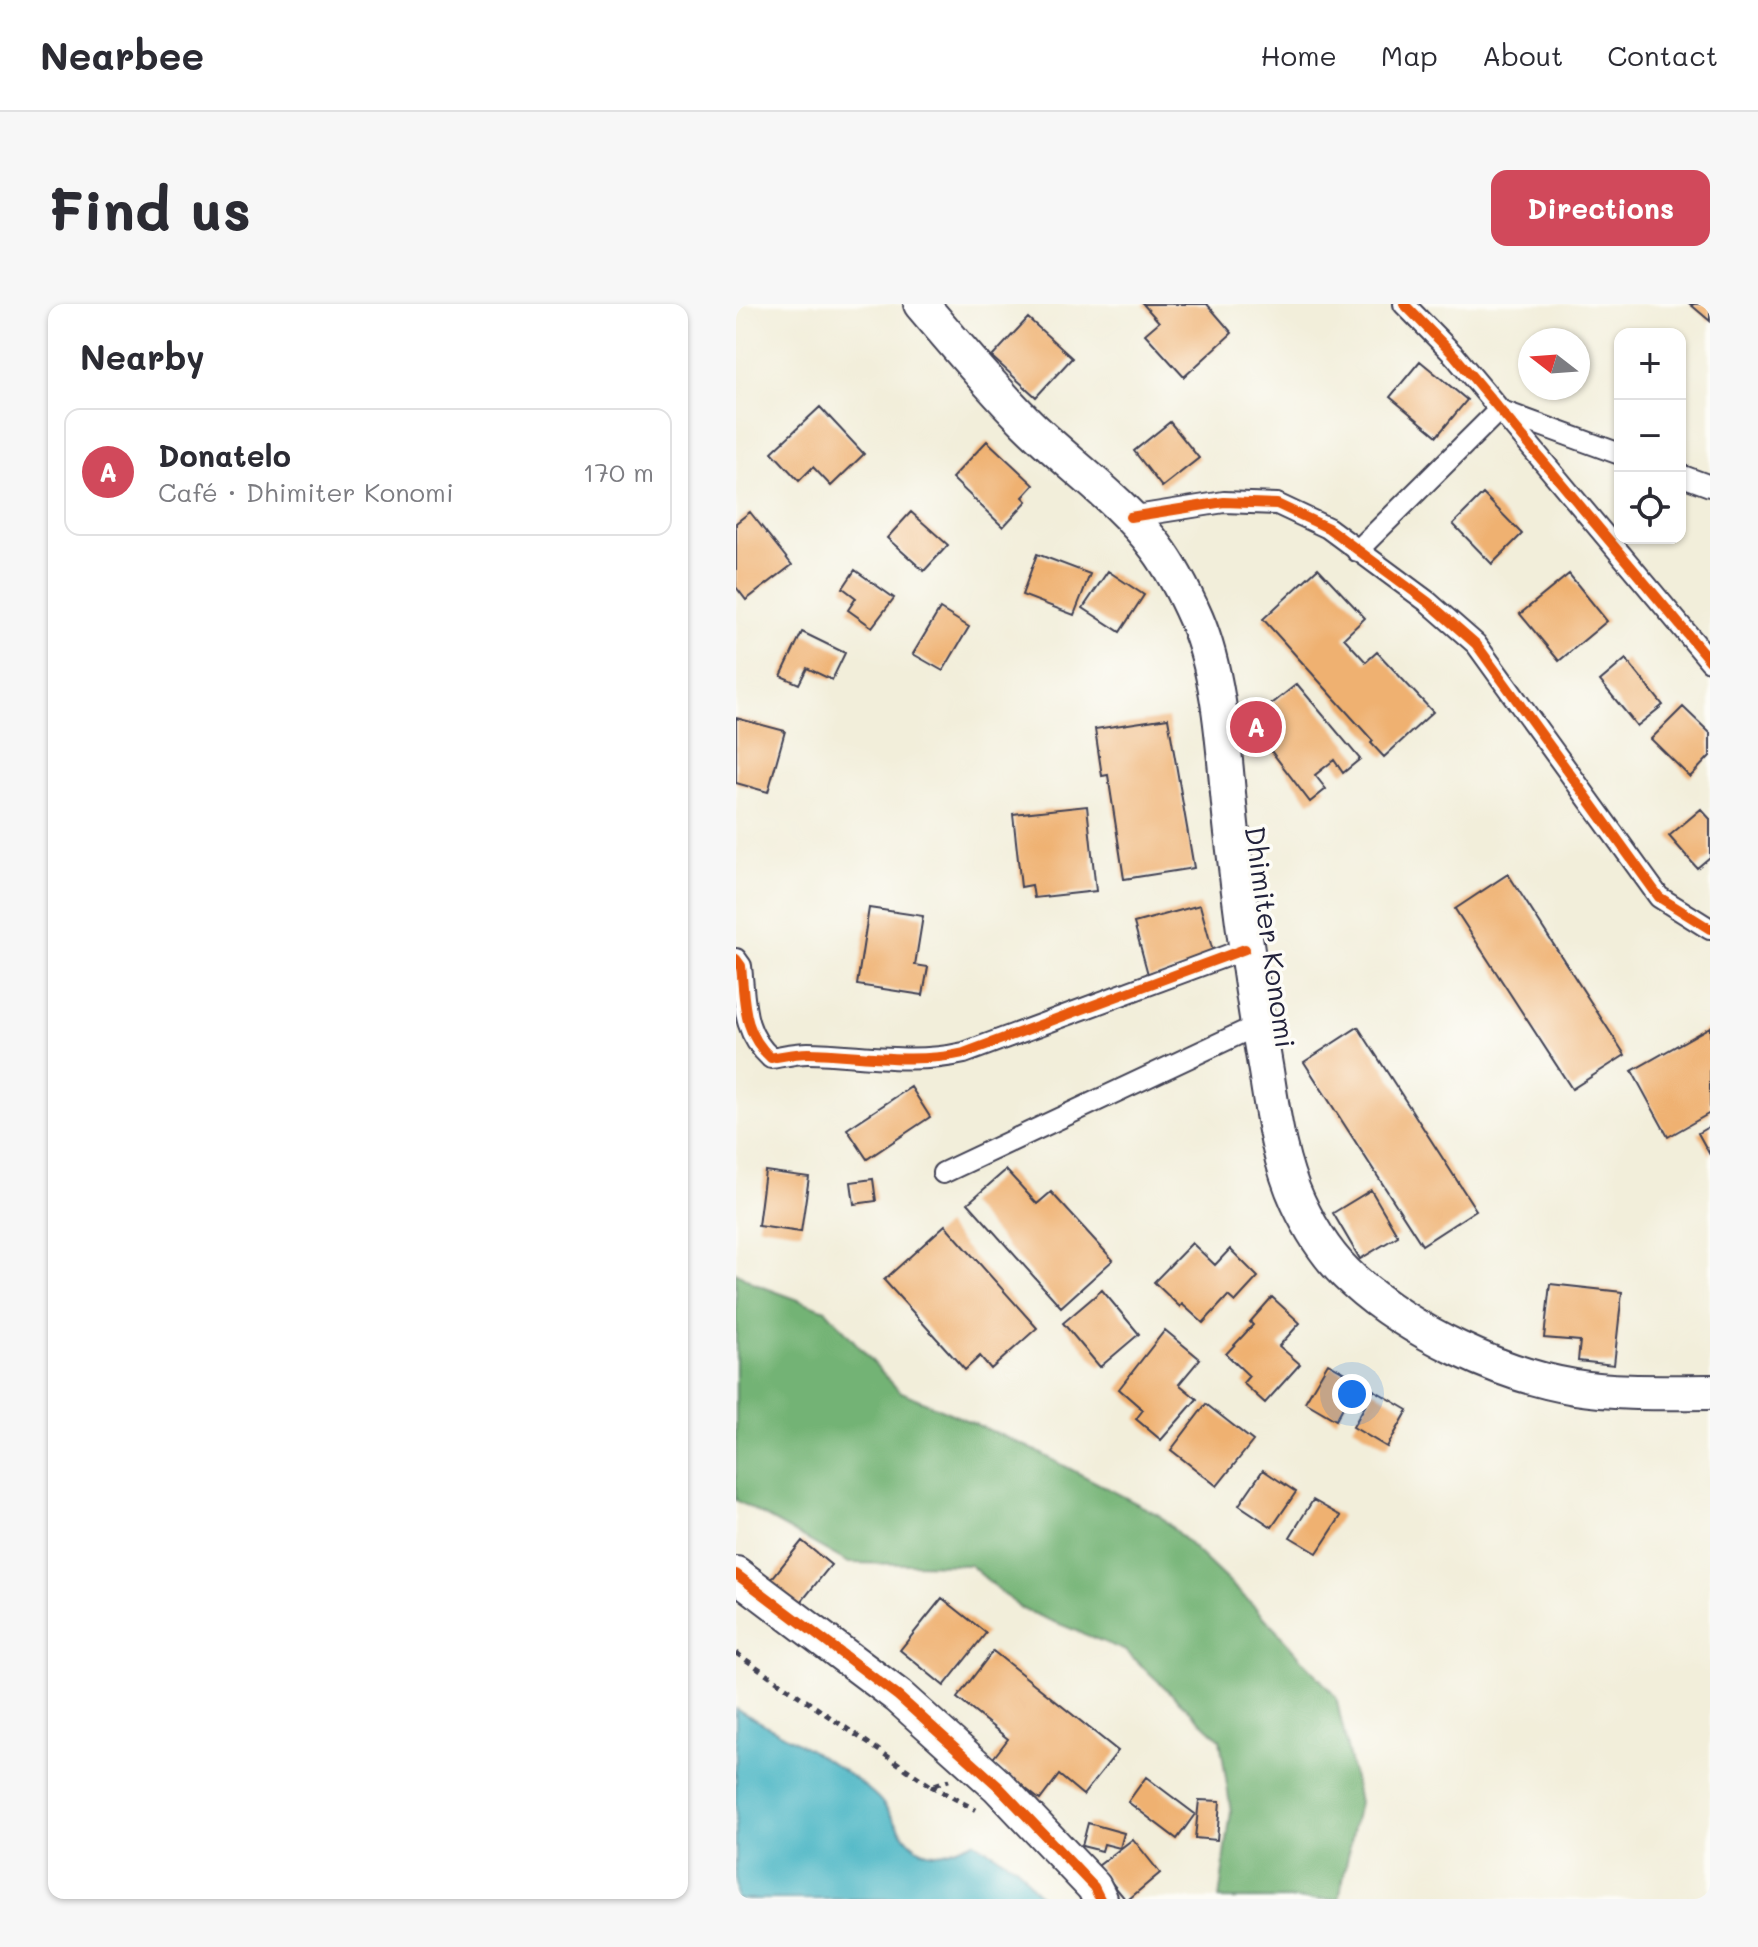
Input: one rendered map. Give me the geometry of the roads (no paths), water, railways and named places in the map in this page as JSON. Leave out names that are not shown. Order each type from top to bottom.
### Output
[{"type":"main road","name":"Dhimiter Konomi","points":[[921,304],[1027,423],[1130,517],[1155,545],[1172,571],[1197,622],[1208,656],[1218,713],[1245,949],[1285,1168],[1297,1202],[1329,1254],[1353,1281],[1402,1317],[1492,1363],[1574,1387],[1621,1392],[1710,1392]]},
{"type":"main road","points":[[736,1574],[898,1696],[1048,1836],[1094,1887],[1100,1899]]},
{"type":"street","points":[[1404,304],[1454,355],[1710,661]]},
{"type":"street","points":[[1357,551],[1499,410]]},
{"type":"street","points":[[1499,410],[1614,452]]},
{"type":"street","points":[[1686,477],[1710,486]]},
{"type":"street","points":[[1130,517],[1224,502],[1277,504],[1328,528],[1428,602],[1476,644],[1659,897],[1710,929]]},
{"type":"street","points":[[736,959],[741,966],[748,1026],[757,1045],[771,1058],[806,1053],[936,1060],[964,1053],[1245,949]]},
{"type":"street","points":[[943,1173],[1258,1025]]},
{"type":"water","points":[[736,1709],[810,1750],[863,1785],[883,1803],[907,1838],[920,1849],[941,1853],[973,1841],[1017,1867],[1042,1899],[736,1899]]},
{"type":"place","name":"Donatelo","points":[[1256,727]]}]
